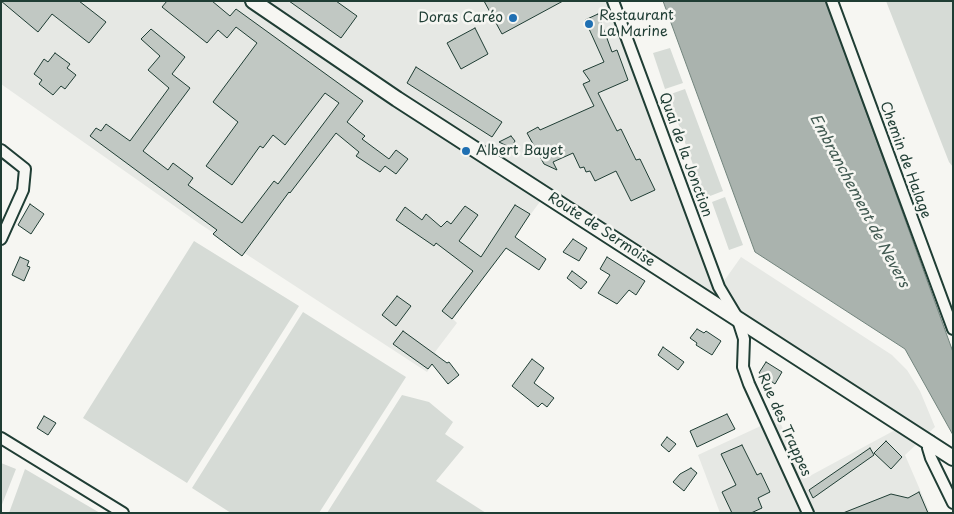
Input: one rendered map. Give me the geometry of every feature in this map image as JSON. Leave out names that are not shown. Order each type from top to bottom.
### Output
[{"type":"main road","name":"Route de Sermoise","points":[[253,1],[397,99],[930,441],[952,457]]},
{"type":"street","name":"Quai de la Jonction","points":[[613,1],[719,287],[737,317]]},
{"type":"street","name":"Chemin de Halage","points":[[832,1],[953,329]]},
{"type":"street","points":[[1,150],[25,169],[24,190],[1,239]]},
{"type":"street","name":"Rue des Trappes","points":[[737,317],[744,339],[743,367],[749,384],[806,512]]},
{"type":"street","points":[[1,438],[124,513]]},
{"type":"street","points":[[930,441],[928,448],[930,458],[953,503]]},
{"type":"shaded area","points":[[1,1],[613,1],[711,265],[724,281],[741,257],[892,355],[907,370],[920,391],[935,427],[905,455],[930,513],[720,513],[698,455],[778,418],[806,478],[897,429],[542,199],[453,319],[457,323],[435,352],[438,356],[427,372],[200,224],[1,84]]},
{"type":"shaded area","points":[[886,1],[953,1],[953,167],[949,162]]},
{"type":"shaded area","points":[[670,48],[683,83],[665,89],[653,53]]},
{"type":"shaded area","points":[[685,89],[723,191],[705,198],[668,95]]},
{"type":"shaded area","points":[[725,197],[743,245],[729,250],[712,202]]},
{"type":"shaded area","points":[[194,241],[299,306],[187,483],[83,418]]},
{"type":"shaded area","points":[[303,312],[406,377],[319,513],[231,513],[192,488]]},
{"type":"shaded area","points":[[402,395],[429,402],[453,422],[445,434],[464,447],[436,481],[486,513],[327,513]]},
{"type":"shaded area","points":[[1,463],[16,469],[1,507]]},
{"type":"shaded area","points":[[25,469],[100,513],[9,513]]},
{"type":"water","name":"Embranchement de Nevers","points":[[663,1],[826,1],[953,352],[953,435],[905,349],[755,252]]},
{"type":"building","points":[[1,1],[79,1],[106,22],[89,43],[52,14],[38,32]]},
{"type":"building","points":[[167,1],[212,1],[230,16],[236,9],[363,101],[347,122],[365,136],[362,139],[389,159],[396,150],[408,159],[396,174],[385,166],[380,172],[356,156],[359,152],[336,133],[289,192],[242,256],[213,234],[217,230],[90,136],[96,128],[101,131],[106,124],[130,141],[169,88],[148,70],[160,56],[141,39],[151,29],[185,57],[172,74],[190,88],[143,151],[168,170],[173,163],[193,178],[188,185],[242,223],[274,181],[278,184],[339,103],[325,93],[285,145],[273,135],[263,148],[260,146],[232,185],[206,166],[238,122],[213,102],[257,43],[236,27],[227,38],[218,30],[207,43],[162,7]]},
{"type":"building","points":[[289,1],[336,1],[357,16],[341,38]]},
{"type":"building","name":"Doras Caréo","points":[[484,1],[563,1],[502,34]]},
{"type":"building","points":[[598,14],[612,52],[617,50],[628,80],[598,93],[617,131],[621,129],[636,160],[640,159],[655,190],[631,201],[616,171],[595,181],[590,171],[586,172],[584,167],[580,168],[573,153],[553,162],[557,170],[544,164],[527,133],[538,127],[540,130],[594,106],[583,84],[590,81],[583,71],[604,62],[585,20]]},
{"type":"building","points":[[475,28],[488,54],[461,69],[447,43]]},
{"type":"building","points":[[55,53],[70,64],[67,68],[76,75],[65,89],[61,86],[53,95],[39,84],[42,80],[34,74],[44,59],[48,62]]},
{"type":"building","points":[[416,67],[502,122],[492,137],[407,83]]},
{"type":"building","points":[[511,136],[515,141],[511,148],[499,142]]},
{"type":"building","points":[[30,204],[44,214],[31,234],[18,225]]},
{"type":"building","points":[[515,205],[530,214],[515,237],[546,259],[539,270],[506,248],[452,319],[442,311],[473,271],[436,243],[434,246],[396,220],[405,207],[422,220],[426,214],[441,227],[447,221],[451,224],[465,206],[478,215],[459,241],[481,257]]},
{"type":"building","points":[[573,239],[587,248],[579,261],[563,252]]},
{"type":"building","points":[[20,257],[29,261],[27,266],[30,267],[24,281],[12,275]]},
{"type":"building","points":[[607,257],[645,281],[636,295],[629,290],[617,304],[598,293],[610,275],[600,269]]},
{"type":"building","points":[[572,271],[587,282],[581,289],[567,278]]},
{"type":"building","points":[[397,296],[411,306],[396,326],[382,315]]},
{"type":"building","points":[[697,329],[704,333],[706,331],[721,341],[712,355],[696,345],[697,343],[690,338]]},
{"type":"building","points":[[403,331],[447,363],[449,362],[459,375],[448,384],[432,364],[428,369],[393,344]]},
{"type":"building","points":[[663,347],[684,362],[678,370],[658,355]]},
{"type":"building","points":[[532,359],[544,368],[534,383],[554,398],[547,407],[542,403],[538,407],[512,386]]},
{"type":"building","points":[[766,362],[782,372],[775,384],[759,373]]},
{"type":"building","points":[[727,414],[735,429],[697,447],[690,431]]},
{"type":"building","points":[[44,416],[56,423],[48,435],[37,428]]},
{"type":"building","points":[[667,437],[676,444],[669,452],[661,445]]},
{"type":"building","points":[[886,441],[902,457],[891,469],[874,453]]},
{"type":"building","points":[[742,445],[757,475],[761,473],[770,492],[758,498],[762,508],[751,513],[732,513],[722,492],[736,485],[721,454]]},
{"type":"building","points":[[870,448],[874,455],[813,498],[809,490]]},
{"type":"building","points":[[691,468],[697,473],[684,491],[673,482],[680,474]]},
{"type":"building","points":[[919,492],[928,513],[843,513],[891,494],[908,498]]},
{"type":"place","name":"Doras Caréo","points":[[513,18]]},
{"type":"place","name":"Restaurant La Marine","points":[[589,24]]},
{"type":"place","name":"Albert Bayet","points":[[466,151]]}]
